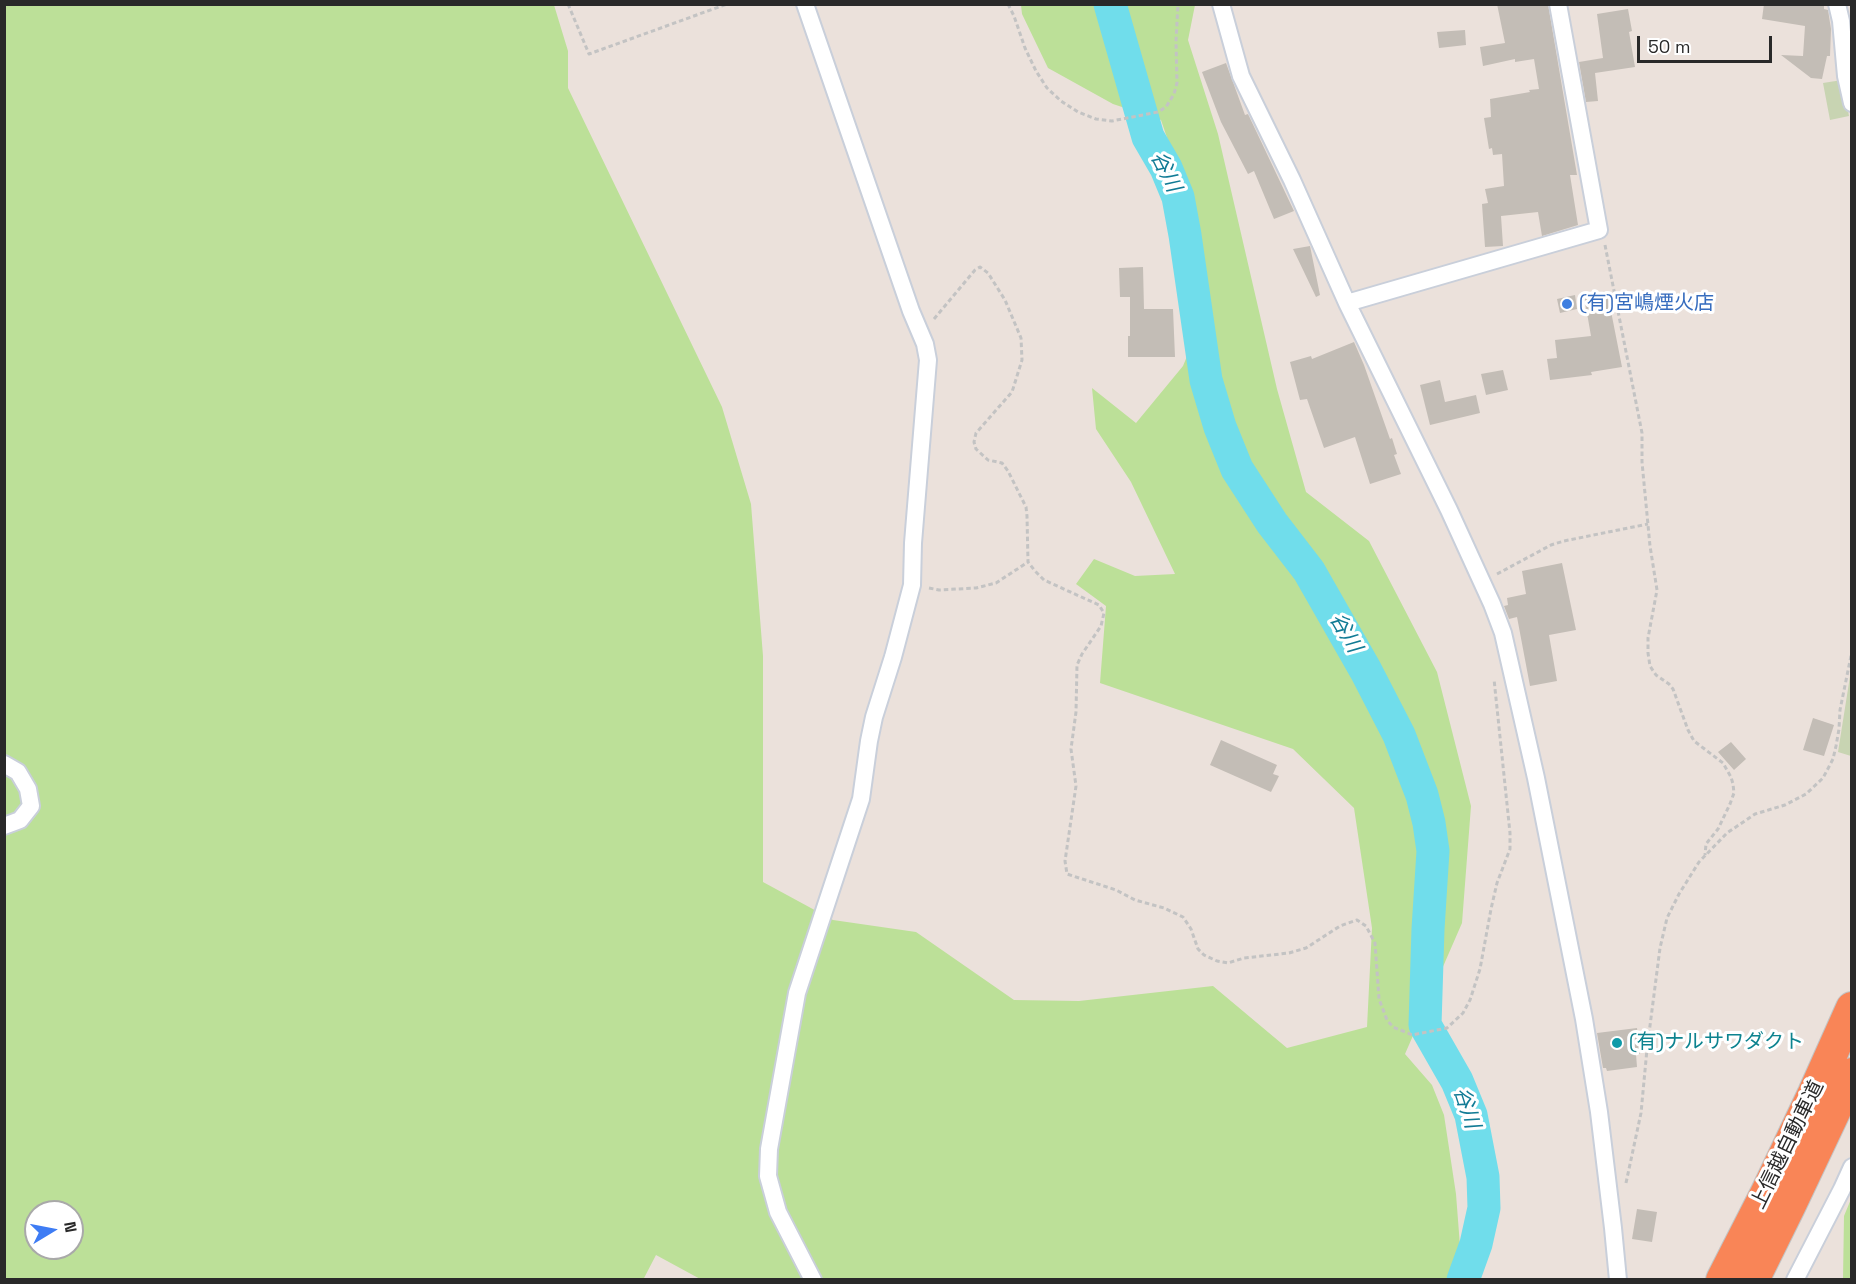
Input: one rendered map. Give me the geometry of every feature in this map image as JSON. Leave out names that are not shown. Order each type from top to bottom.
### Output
[{"type":"highway","name":"上信越自動車道","points":[[1722,1280],[1814,1093],[1851,1008]]},
{"type":"highway","name":"上信越自動車道","points":[[1753,1280],[1851,1074]]},
{"type":"street","points":[[806,4],[911,311],[920,329],[928,360],[913,543],[912,585],[869,741],[861,799],[797,993],[769,1149],[768,1176],[778,1212],[813,1280]]},
{"type":"street","points":[[1221,4],[1241,76],[1292,180],[1347,303],[1449,510],[1503,633],[1582,1008],[1599,1112],[1614,1228],[1618,1280]]},
{"type":"street","points":[[1347,303],[1599,230],[1558,4]]},
{"type":"street","points":[[1837,4],[1851,103]]},
{"type":"street","points":[[4,764],[18,772],[28,789],[31,806],[20,820],[4,826]]},
{"type":"street","points":[[1795,1280],[1842,1190],[1851,1167]]},
{"type":"path","points":[[568,4],[589,54],[728,4]]},
{"type":"path","points":[[1008,4],[1025,48],[1047,88],[1078,112],[1096,119],[1112,121],[1158,112],[1166,106],[1174,94],[1178,4]]},
{"type":"path","points":[[1599,230],[1603,237],[1642,433],[1642,462],[1650,546],[1657,590],[1648,638],[1650,666],[1656,675],[1673,689],[1694,741],[1723,763],[1733,784],[1734,793],[1730,804],[1718,829],[1706,844],[1705,855]]},
{"type":"path","points":[[920,329],[935,319],[975,270],[981,267],[988,273],[1005,300],[1021,338],[1022,360],[1012,392],[976,433],[974,442],[976,449],[982,457],[992,462],[1002,463],[1026,507],[1028,562],[1044,580],[1099,605],[1104,613],[1101,626],[1077,665],[1076,712],[1071,748],[1076,786],[1065,861],[1067,874],[1116,890],[1135,900],[1164,908],[1183,917],[1191,929],[1198,949],[1204,955],[1228,963],[1244,957],[1298,951],[1322,939],[1340,926],[1357,920],[1366,926],[1375,944],[1379,999],[1387,1020],[1393,1027],[1412,1035],[1447,1028],[1463,1013],[1470,1000],[1480,969],[1495,891],[1510,849],[1494,669]]},
{"type":"path","points":[[1481,581],[1558,543],[1648,524]]},
{"type":"path","points":[[912,585],[939,590],[975,588],[996,583],[1028,562]]},
{"type":"path","points":[[1625,1187],[1641,1113],[1646,1059],[1667,918],[1699,862],[1727,833],[1755,814],[1785,805],[1806,794],[1823,778],[1833,759],[1838,738],[1840,710],[1851,651]]},
{"type":"green space","points":[[5,5],[554,5],[568,51],[568,88],[722,407],[751,504],[763,656],[763,882],[833,920],[916,932],[1014,1000],[1079,1001],[1213,986],[1287,1048],[1367,1027],[1372,928],[1354,808],[1293,749],[1100,683],[1106,606],[1076,584],[1094,559],[1135,576],[1175,574],[1131,482],[1096,429],[1092,388],[1136,423],[1183,366],[1208,305],[1196,223],[1161,120],[1113,104],[1048,68],[1022,14],[1021,5],[1195,5],[1188,40],[1218,134],[1277,389],[1306,492],[1369,541],[1437,672],[1471,806],[1462,923],[1405,1054],[1432,1085],[1444,1115],[1456,1194],[1461,1259],[1447,1279],[702,1280],[656,1255],[643,1280],[5,1280]]},
{"type":"green space","points":[[1842,80],[1849,116],[1830,120],[1823,83]]},
{"type":"green space","points":[[1851,670],[1851,756],[1838,752]]},
{"type":"green space","points":[[1851,1199],[1851,1279],[1843,1279],[1844,1216]]},
{"type":"building","points":[[1497,4],[1548,4],[1577,175],[1570,175],[1578,225],[1542,236],[1538,212],[1501,216],[1503,246],[1485,247],[1482,204],[1488,203],[1485,189],[1504,186],[1502,154],[1493,155],[1492,148],[1489,149],[1484,118],[1491,117],[1490,99],[1539,89],[1534,59],[1515,62],[1515,59],[1483,66],[1480,47],[1505,43]]},
{"type":"building","points":[[1764,4],[1824,4],[1824,9],[1828,10],[1831,29],[1830,56],[1827,56],[1822,79],[1811,78],[1781,55],[1803,56],[1805,26],[1762,19]]},
{"type":"building","points":[[1628,9],[1635,67],[1595,73],[1598,101],[1586,102],[1579,62],[1603,58],[1597,14]]},
{"type":"building","points":[[1465,30],[1466,45],[1439,48],[1437,32]]},
{"type":"building","points":[[1226,63],[1245,115],[1248,114],[1294,211],[1274,219],[1254,171],[1248,174],[1221,122],[1202,72]]},
{"type":"building","points":[[1310,246],[1320,295],[1316,297],[1293,249]]},
{"type":"building","points":[[1143,267],[1144,309],[1173,309],[1175,357],[1128,357],[1130,297],[1120,297],[1119,268]]},
{"type":"building","points":[[1607,291],[1622,367],[1591,372],[1592,375],[1550,380],[1547,359],[1557,358],[1555,340],[1591,336],[1584,296]]},
{"type":"building","name":"(有)宮嶋煙火店","points":[[1575,295],[1577,309],[1560,313],[1557,299]]},
{"type":"building","points":[[1354,342],[1390,439],[1392,438],[1397,454],[1394,455],[1401,474],[1370,484],[1355,437],[1324,448],[1307,399],[1300,400],[1290,362],[1311,356],[1312,359]]},
{"type":"building","points":[[1503,370],[1508,390],[1486,395],[1481,374]]},
{"type":"building","points":[[1440,380],[1445,402],[1476,395],[1480,413],[1430,425],[1420,385]]},
{"type":"building","points":[[1562,563],[1576,630],[1549,635],[1557,681],[1530,686],[1517,617],[1509,619],[1504,606],[1508,605],[1507,598],[1526,594],[1522,571]]},
{"type":"building","points":[[1813,718],[1834,725],[1824,756],[1803,750]]},
{"type":"building","points":[[1221,740],[1277,765],[1273,774],[1279,776],[1271,792],[1210,765]]},
{"type":"building","points":[[1731,742],[1746,759],[1734,770],[1718,752]]},
{"type":"building","name":"(有)ナルサワダクト","points":[[1637,1028],[1640,1054],[1636,1054],[1637,1067],[1607,1071],[1603,1068],[1597,1033]]},
{"type":"building","points":[[1637,1209],[1657,1212],[1652,1242],[1632,1239]]},
{"type":"waterway","name":"谷川","points":[[1110,4],[1148,137],[1166,168],[1178,197],[1206,380],[1220,427],[1237,469],[1272,523],[1309,571],[1366,671],[1399,735],[1422,795],[1433,851],[1425,1025],[1457,1081],[1471,1115],[1483,1177],[1484,1208],[1476,1244],[1463,1280]]},
{"type":"place","name":"(有)宮嶋煙火店","points":[[1567,304]]},
{"type":"place","name":"(有)ナルサワダクト","points":[[1617,1043]]}]
